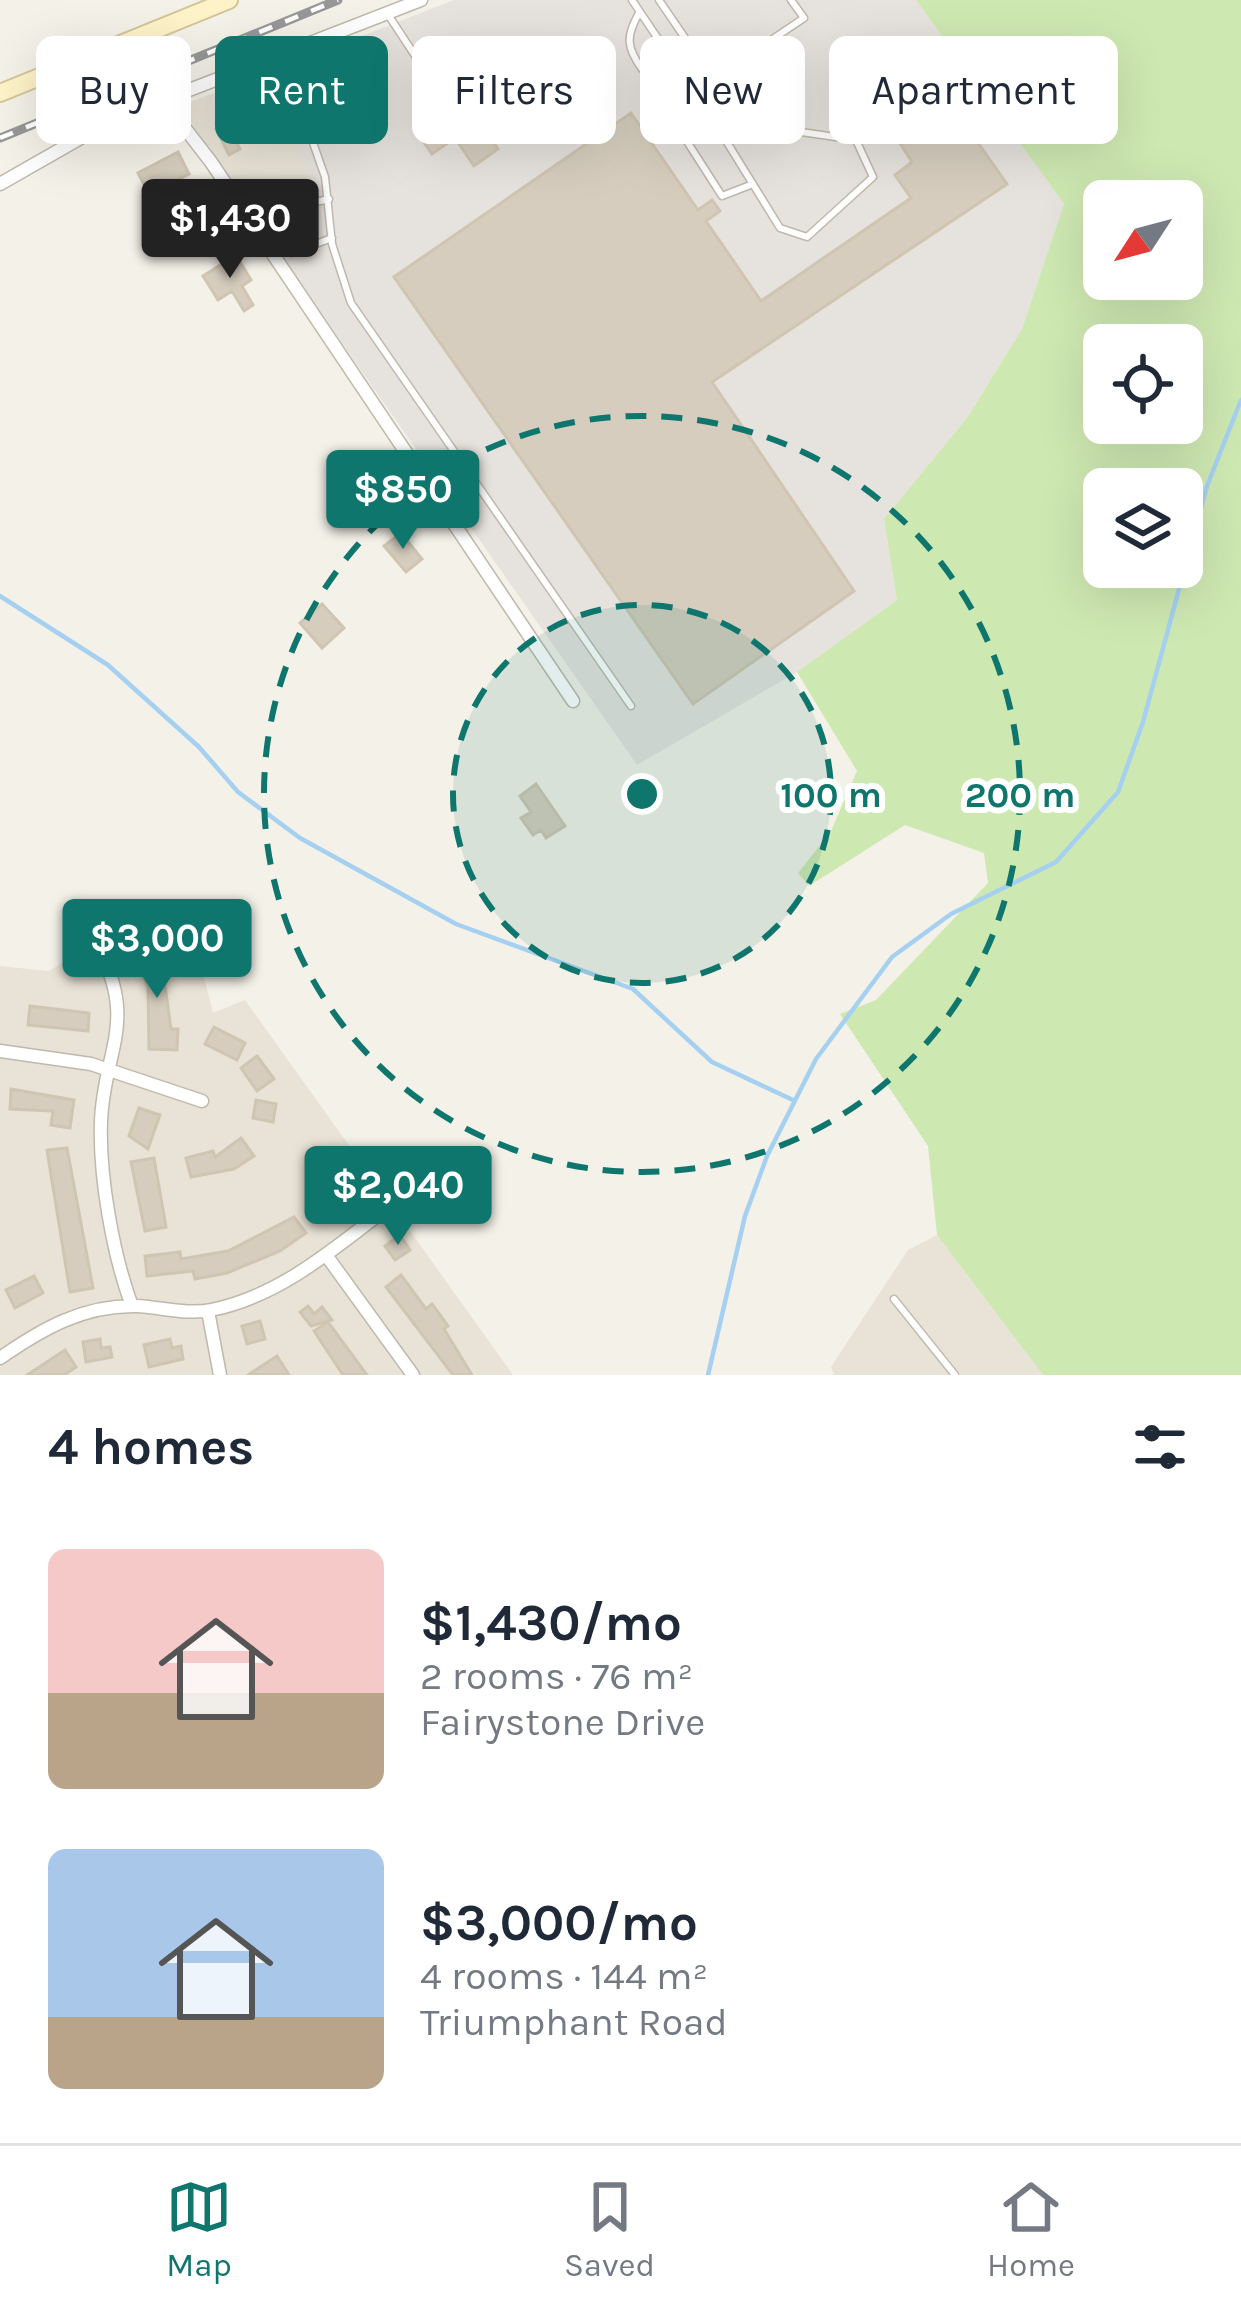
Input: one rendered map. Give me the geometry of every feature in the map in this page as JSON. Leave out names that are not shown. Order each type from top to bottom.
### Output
[{"type":"main road","points":[[0,93],[229,0]]},
{"type":"street","points":[[328,36],[421,0]]},
{"type":"street","points":[[191,136],[572,701]]},
{"type":"street","points":[[0,184],[65,144]]},
{"type":"street","points":[[99,949],[110,969],[117,1009],[113,1070],[102,1111],[102,1171],[132,1306]]},
{"type":"street","points":[[0,1051],[113,1070],[202,1101]]},
{"type":"street","points":[[0,1358],[49,1325],[132,1306],[208,1311],[263,1292],[326,1255],[386,1208]]},
{"type":"street","points":[[326,1255],[412,1375]]},
{"type":"street","points":[[208,1311],[220,1375]]},
{"type":"lane","points":[[632,0],[655,34],[674,23]]},
{"type":"lane","points":[[659,0],[713,79],[804,18],[791,0]]},
{"type":"lane","points":[[640,11],[627,34],[630,53],[640,66]]},
{"type":"lane","points":[[387,13],[412,51]]},
{"type":"lane","points":[[311,144],[351,303],[631,706]]},
{"type":"lane","points":[[688,144],[722,196],[753,184]]},
{"type":"lane","points":[[729,144],[780,228],[807,237],[873,177],[858,144]]},
{"type":"lane","points":[[328,199],[307,204],[273,226],[291,253],[332,238]]},
{"type":"lane","points":[[894,1299],[955,1375]]},
{"type":"shaded area","points":[[454,0],[916,0],[942,36],[829,36],[829,144],[1020,144],[1064,204],[1022,329],[967,418],[884,519],[897,600],[797,672],[637,765],[251,213],[312,179],[295,144],[388,144],[388,36],[362,36]]},
{"type":"shaded area","points":[[215,93],[215,144],[296,144],[313,179],[251,213],[191,127],[191,102]]},
{"type":"shaded area","points":[[169,907],[202,970],[213,1013],[245,1000],[513,1375],[0,1375],[0,966],[48,971]]},
{"type":"shaded area","points":[[937,1235],[1043,1375],[834,1375],[831,1367],[908,1250]]},
{"type":"green space","points":[[916,0],[1241,0],[1241,1375],[1043,1375],[937,1235],[928,1146],[840,1014],[876,1000],[988,883],[984,853],[905,825],[809,886],[798,873],[831,831],[857,771],[797,672],[897,600],[884,519],[967,418],[1022,329],[1064,204],[1020,144],[1118,144],[1118,36],[942,36]]},
{"type":"building","points":[[631,113],[640,126],[640,144],[652,144],[698,210],[712,200],[720,211],[706,221],[761,301],[911,198],[895,175],[912,162],[900,144],[979,144],[1007,184],[712,382],[854,591],[693,704],[394,277],[586,144],[616,144],[616,123]]},
{"type":"building","points":[[224,144],[237,144],[240,149],[229,155]]},
{"type":"building","points":[[425,144],[446,144],[432,154]]},
{"type":"building","points":[[459,144],[495,144],[498,149],[474,166]]},
{"type":"building","points":[[178,152],[189,174],[149,194],[138,173]]},
{"type":"building","points":[[200,222],[209,233],[192,247],[183,236]]},
{"type":"building","points":[[236,255],[251,280],[242,286],[253,305],[244,311],[232,291],[218,300],[203,276]]},
{"type":"building","points":[[401,533],[422,559],[406,572],[384,546]]},
{"type":"building","points":[[322,604],[344,628],[322,648],[300,623]]},
{"type":"building","points":[[536,784],[565,826],[546,838],[541,830],[533,835],[521,818],[531,812],[520,796]]},
{"type":"building","points":[[151,943],[163,971],[171,1029],[178,1029],[177,1050],[149,1049],[148,987],[133,951]]},
{"type":"building","points":[[30,1006],[89,1013],[88,1031],[28,1025]]},
{"type":"building","points":[[214,1027],[245,1043],[237,1060],[205,1044]]},
{"type":"building","points":[[257,1056],[274,1079],[257,1091],[241,1068]]},
{"type":"building","points":[[11,1089],[74,1100],[70,1128],[51,1125],[53,1111],[10,1109]]},
{"type":"building","points":[[256,1100],[276,1104],[273,1122],[253,1118]]},
{"type":"building","points":[[139,1108],[160,1115],[148,1149],[129,1136]]},
{"type":"building","points":[[241,1138],[254,1156],[234,1169],[191,1177],[186,1158],[213,1151],[215,1157]]},
{"type":"building","points":[[67,1148],[93,1288],[70,1292],[47,1150]]},
{"type":"building","points":[[154,1158],[166,1227],[145,1231],[131,1162]]},
{"type":"building","points":[[361,1169],[373,1185],[326,1218],[315,1203]]},
{"type":"building","points":[[294,1217],[306,1233],[280,1251],[227,1273],[195,1279],[193,1271],[147,1276],[145,1256],[180,1252],[181,1259],[228,1251]]},
{"type":"building","points":[[400,1235],[410,1250],[395,1260],[385,1246]]},
{"type":"building","points":[[401,1275],[426,1309],[432,1304],[448,1326],[444,1329],[472,1375],[453,1375],[386,1287]]},
{"type":"building","points":[[34,1276],[43,1293],[15,1308],[6,1290]]},
{"type":"building","points":[[308,1306],[314,1314],[322,1307],[332,1320],[311,1326],[300,1312]]},
{"type":"building","points":[[260,1321],[265,1339],[247,1344],[242,1326]]},
{"type":"building","points":[[328,1322],[367,1375],[343,1375],[314,1331]]},
{"type":"building","points":[[100,1339],[101,1348],[110,1347],[112,1357],[86,1362],[83,1342]]},
{"type":"building","points":[[170,1339],[172,1348],[181,1346],[183,1359],[149,1367],[144,1345]]},
{"type":"building","points":[[65,1350],[76,1367],[64,1375],[27,1375]]},
{"type":"building","points":[[277,1356],[289,1375],[248,1375]]},
{"type":"waterway","points":[[708,1375],[745,1216],[767,1156],[816,1059],[892,957],[951,914],[1056,862],[1118,792],[1143,722],[1207,486],[1241,400]]},
{"type":"waterway","points":[[0,596],[108,665],[199,747],[238,792],[300,838],[456,924],[633,989],[712,1062],[793,1100]]},
{"type":"railway","points":[[0,138],[338,0]]}]
